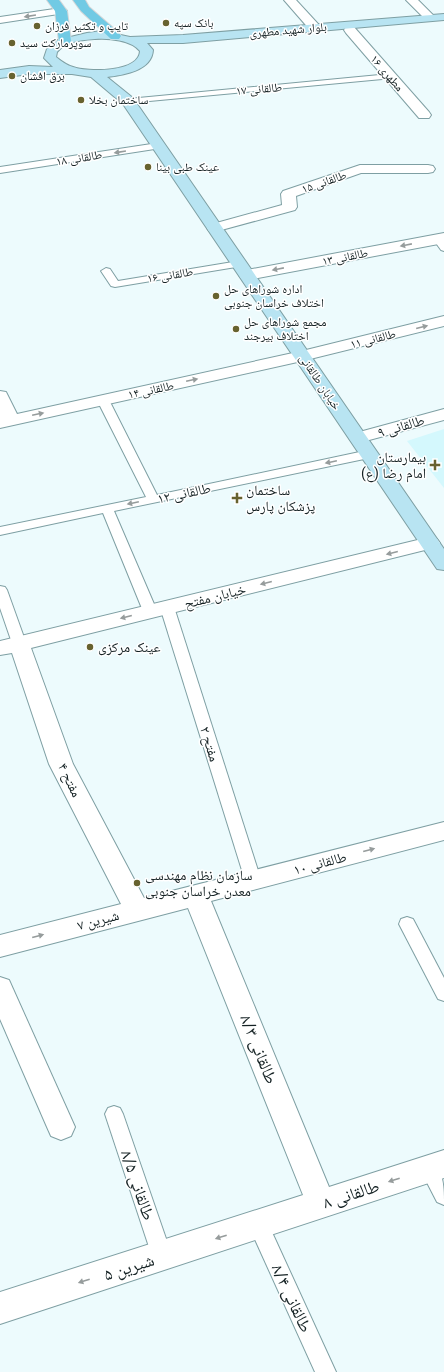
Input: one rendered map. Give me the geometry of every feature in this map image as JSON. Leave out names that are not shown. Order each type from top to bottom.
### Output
[{"type":"main road","points":[[53,0],[60,11],[66,41],[52,49],[50,58],[54,63],[70,71]]},
{"type":"main road","points":[[60,11],[74,14],[84,12],[82,4]]},
{"type":"main road","points":[[82,4],[115,36]]},
{"type":"main road","name":"بلوار شهید مطهری","points":[[66,41],[89,36],[115,36],[132,40],[183,39],[444,17]]},
{"type":"main road","name":"بلوار شهید مطهری","points":[[146,53],[186,45],[444,22]]},
{"type":"main road","points":[[0,74],[29,70],[94,73],[124,70],[145,58],[146,53],[144,48],[132,40]]},
{"type":"main road","points":[[0,65],[25,62],[50,54]]},
{"type":"main road","points":[[124,70],[128,101]]},
{"type":"main road","points":[[94,73],[128,101]]},
{"type":"main road","name":"خیابان طالقانی","points":[[128,101],[444,564]]},
{"type":"street","points":[[290,0],[315,28]]},
{"type":"street","points":[[412,0],[430,18]]},
{"type":"street","points":[[0,20],[60,11]]},
{"type":"street","name":"مطهری ۱۶","points":[[350,30],[424,115]]},
{"type":"street","name":"طالقانی ۱۵","points":[[214,228],[290,207],[288,194],[360,169],[428,169]]},
{"type":"street","name":"طالقانی ۱۳","points":[[243,270],[442,242]]},
{"type":"street","name":"طالقانی ۱۱","points":[[302,356],[444,321]]},
{"type":"street","name":"طالقانی ۱۴","points":[[5,422],[302,356]]},
{"type":"street","points":[[0,396],[5,422]]},
{"type":"street","name":"طالقانی ۹","points":[[358,438],[444,414]]},
{"type":"street","name":"خیابان مفتح","points":[[9,646],[430,543]]},
{"type":"street","name":"مفتح ۴","points":[[9,646],[61,764],[137,910]]},
{"type":"street","name":"طالقانی ۱۰","points":[[196,895],[444,831]]},
{"type":"street","name":"شیرین ۷","points":[[0,946],[196,895]]},
{"type":"street","name":"طالقانی ۸/۳","points":[[196,895],[321,1204]]},
{"type":"street","points":[[0,988],[61,1127]]},
{"type":"street","name":"طالقانی ۸","points":[[258,1224],[436,1166]]},
{"type":"street","name":"شیرین ۵","points":[[0,1308],[258,1224]]},
{"type":"lane","name":"طالقانی ۱۷","points":[[128,101],[390,76]]},
{"type":"lane","name":"طالقانی ۱۸","points":[[0,170],[158,146]]},
{"type":"lane","name":"طالقانی ۱۶","points":[[106,272],[115,284],[243,270]]},
{"type":"lane","points":[[104,400],[153,499]]},
{"type":"lane","name":"طالقانی ۱۲","points":[[0,531],[369,454]]},
{"type":"lane","name":"مفتح ۲","points":[[107,509],[158,609],[253,880]]},
{"type":"lane","points":[[0,590],[9,646]]},
{"type":"lane","points":[[406,924],[444,994]]},
{"type":"lane","name":"طالقانی ۸/۵","points":[[114,1114],[162,1256]]},
{"type":"lane","points":[[436,1166],[444,1196]]},
{"type":"lane","name":"طالقانی ۸/۴","points":[[258,1224],[326,1372]]},
{"type":"shaded area","name":"بیمارستان امام رضا (ع)","points":[[444,429],[444,488],[407,441]]},
{"type":"place","name":"بانک سپه","points":[[166,23]]},
{"type":"place","name":"تایپ و تکثیر فرزان","points":[[37,26]]},
{"type":"place","name":"سوپرمارکت سید","points":[[12,43]]},
{"type":"place","name":"برق افشان","points":[[12,76]]},
{"type":"place","name":"ساختمان بخلا","points":[[81,100]]},
{"type":"place","name":"عینک طبی بینا","points":[[148,167]]},
{"type":"place","name":"اداره شوراهای حل اختلاف خراسان جنوبی","points":[[216,296]]},
{"type":"place","name":"مجمع شوراهای حل اختلاف بیرجند","points":[[236,329]]},
{"type":"place","name":"بیمارستان امام رضا (ع)","points":[[435,465]]},
{"type":"place","name":"ساختمان پزشکان پارس","points":[[237,498]]},
{"type":"place","name":"عینک مرکزی","points":[[90,647]]},
{"type":"place","name":"سازمان نظام مهندسی معدن خراسان جنوبی","points":[[137,883]]}]
